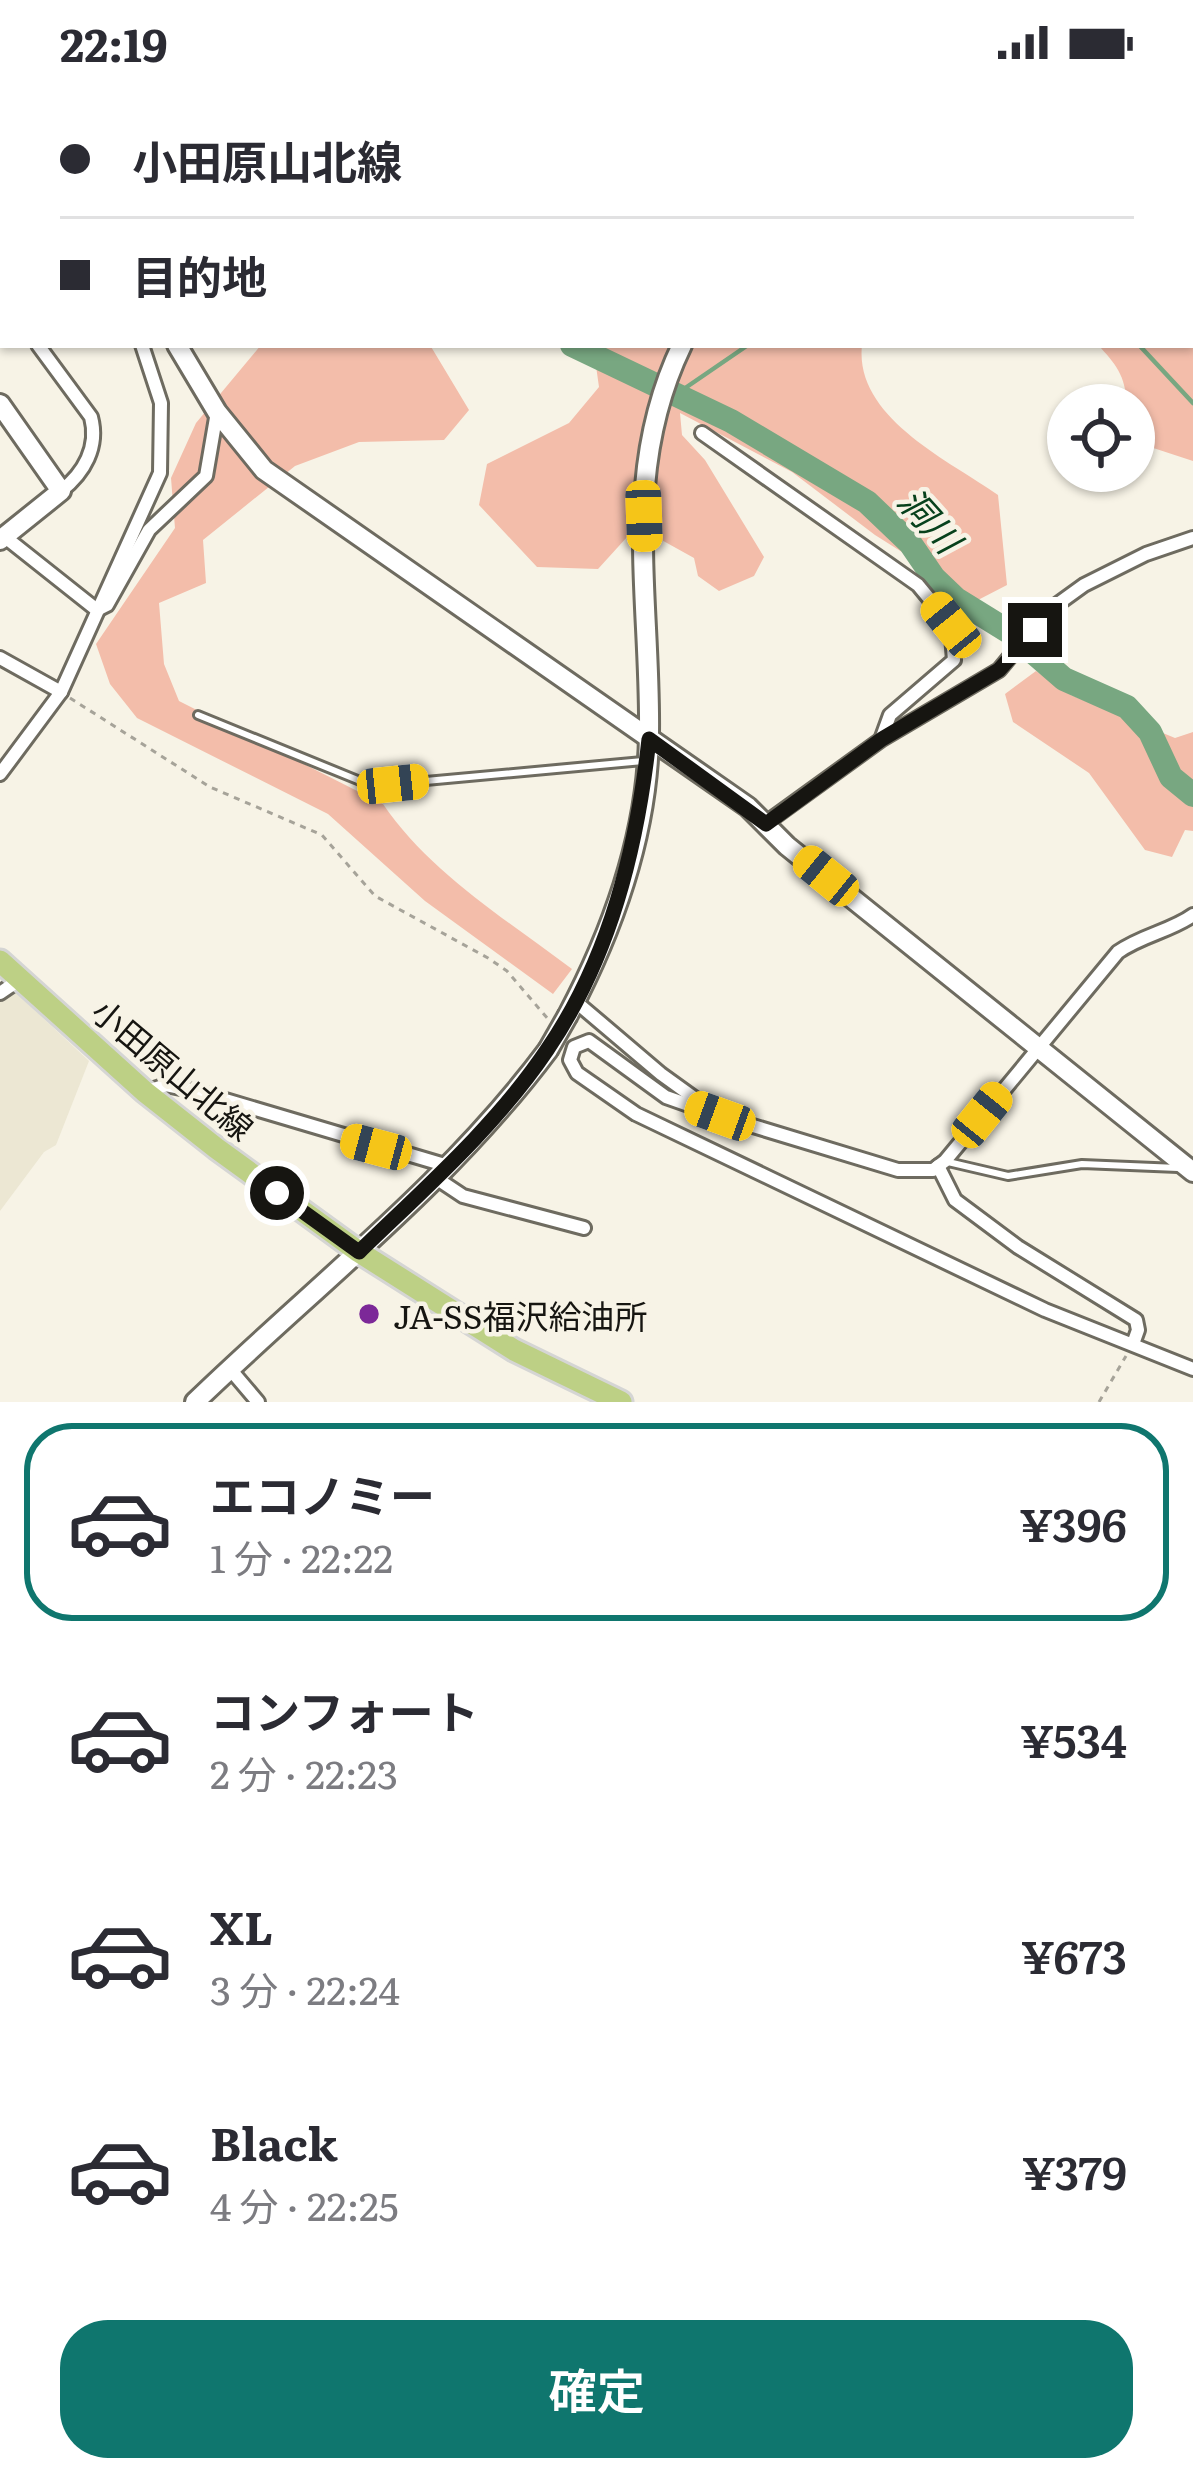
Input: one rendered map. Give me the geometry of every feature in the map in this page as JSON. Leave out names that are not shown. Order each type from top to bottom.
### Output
[{"type":"main road","name":"小田原山北線","points":[[0,961],[10,987],[215,1148],[359,1252],[514,1350],[621,1402]]},
{"type":"street","points":[[40,348],[91,417],[94,428],[88,460],[80,476],[2,539],[97,610]]},
{"type":"street","points":[[3,765],[61,692],[160,473],[161,404],[143,348]]},
{"type":"street","points":[[179,348],[217,412],[277,479],[766,824],[787,846],[1190,1170]]},
{"type":"street","points":[[195,1402],[442,1172],[548,1050],[627,875],[649,739],[644,516],[648,441],[656,406],[681,348]]},
{"type":"street","points":[[0,404],[61,491]]},
{"type":"street","points":[[97,610],[117,592],[158,518],[206,476],[217,412]]},
{"type":"street","points":[[702,433],[918,585],[951,625],[954,660],[890,715],[882,739]]},
{"type":"street","points":[[766,824],[882,739],[999,670],[1048,611],[1084,585],[1146,554],[1190,543]]},
{"type":"street","points":[[0,658],[61,692]]},
{"type":"street","points":[[1193,915],[1141,936],[1118,952],[941,1163],[898,1170],[665,1097],[589,1040],[574,1047],[570,1060],[577,1073],[636,1114],[1045,1310],[1193,1369]]},
{"type":"street","points":[[564,1012],[720,1116]]},
{"type":"street","points":[[145,1092],[166,1085],[195,1091],[442,1172],[463,1196],[584,1228]]},
{"type":"street","points":[[941,1163],[955,1200],[1018,1247],[1136,1320],[1133,1344]]},
{"type":"street","points":[[230,1369],[258,1402]]},
{"type":"lane","points":[[198,716],[364,783],[647,761]]},
{"type":"lane","points":[[941,1163],[1008,1177],[1082,1164],[1190,1170]]},
{"type":"path","points":[[61,692],[210,787],[322,835],[375,896],[507,971],[564,1012]]},
{"type":"path","points":[[1099,1402],[1133,1344]]},
{"type":"shaded area","points":[[258,348],[432,348],[469,410],[444,440],[359,442],[295,466],[203,540],[206,583],[159,603],[164,664],[179,701],[383,804],[446,873],[572,969],[553,994],[425,901],[328,814],[137,718],[110,684],[96,644],[175,528],[171,478],[196,423]]},
{"type":"shaded area","points":[[593,348],[862,348],[863,371],[888,415],[931,451],[998,495],[1007,585],[978,600],[875,535],[792,472],[680,413],[682,435],[705,460],[764,557],[754,576],[719,591],[698,576],[694,558],[658,538],[628,536],[598,569],[537,567],[479,505],[487,464],[569,423],[599,387]]},
{"type":"shaded area","points":[[1101,348],[1193,348],[1193,461],[1155,449],[1155,384],[1124,384]]},
{"type":"shaded area","points":[[1036,671],[1071,695],[1175,738],[1193,732],[1193,831],[1185,830],[1172,857],[1145,850],[1089,773],[1013,722],[1005,694]]},
{"type":"shaded area","points":[[14,991],[89,1061],[56,1145],[44,1152],[0,1211],[0,998]]},
{"type":"waterway","name":"洞川","points":[[578,348],[731,421],[867,502],[910,543],[934,578],[956,599],[1011,633],[1064,679],[1127,707],[1150,732],[1171,777],[1193,795]]},
{"type":"waterway","points":[[675,395],[744,348]]},
{"type":"waterway","points":[[1142,348],[1193,403]]},
{"type":"place","name":"JA-SS福沢給油所","points":[[369,1314]]},
{"type":"route","points":[[277,1193],[359,1252],[448,1166],[527,1078],[575,1001],[627,875],[649,739],[766,824],[882,739],[999,670],[1035,630]]}]
